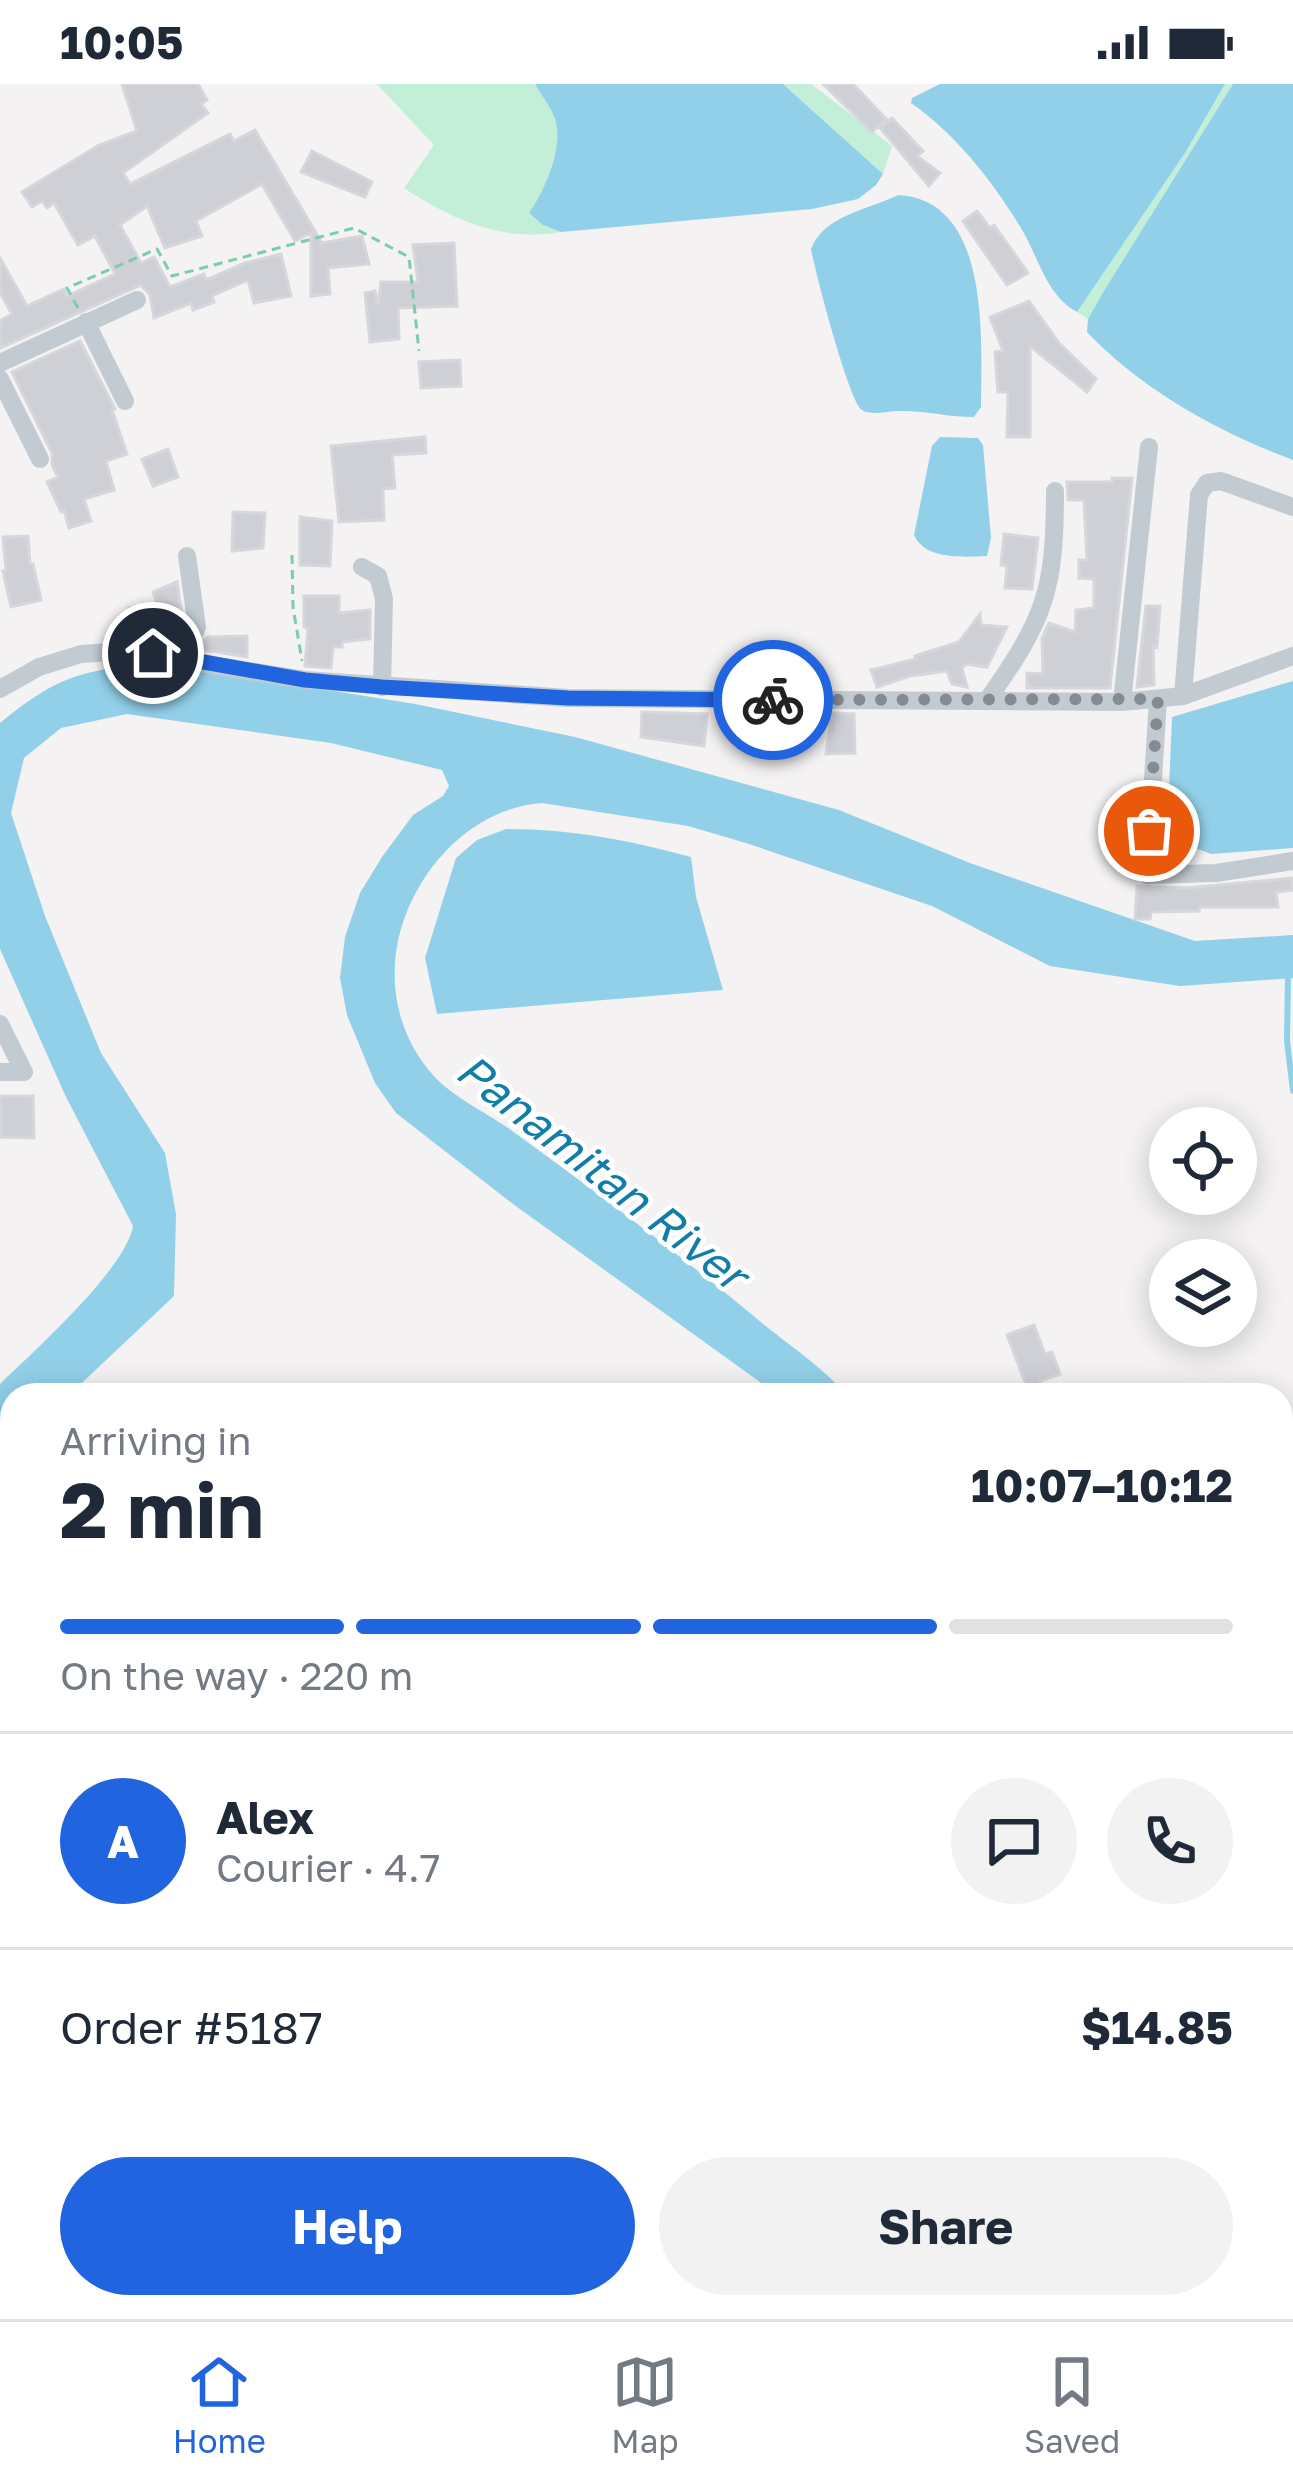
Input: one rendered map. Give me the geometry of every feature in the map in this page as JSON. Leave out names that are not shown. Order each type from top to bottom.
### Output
[{"type":"street","points":[[0,363],[137,300]]},
{"type":"street","points":[[86,322],[124,401]]},
{"type":"street","points":[[0,379],[40,460]]},
{"type":"street","points":[[1122,702],[1149,447]]},
{"type":"street","points":[[1183,696],[1199,494],[1207,483],[1221,481],[1293,507]]},
{"type":"street","points":[[988,699],[1038,624],[1050,588],[1055,491]]},
{"type":"street","points":[[153,653],[197,627],[188,556]]},
{"type":"street","points":[[362,567],[378,576],[384,599],[382,687]]},
{"type":"street","points":[[0,689],[39,667],[81,654],[153,653],[305,680],[382,687],[692,702],[1122,702],[1183,696],[1293,656]]},
{"type":"street","points":[[1158,699],[1147,874],[1216,873],[1293,861]]},
{"type":"street","points":[[0,1024],[24,1072],[0,1072]]},
{"type":"path","points":[[86,322],[67,288],[157,249],[172,276],[353,228],[409,257],[419,351]]},
{"type":"path","points":[[292,555],[292,607],[305,680]]},
{"type":"green space","points":[[377,84],[535,84],[555,119],[557,142],[547,181],[529,213],[561,232],[518,234],[479,226],[404,188],[434,145]]},
{"type":"green space","points":[[783,84],[811,84],[892,146],[883,174]]},
{"type":"green space","points":[[1225,84],[1233,84],[1088,319],[1077,312],[1185,153]]},
{"type":"water","points":[[535,84],[783,84],[883,174],[858,199],[812,209],[561,232],[529,213],[547,181],[557,142],[555,119]]},
{"type":"water","points":[[940,84],[1225,84],[1185,153],[1077,312],[1050,286],[1021,228],[986,176],[943,129],[911,103],[912,98]]},
{"type":"water","points":[[1233,84],[1293,84],[1293,460],[1182,407],[1132,373],[1087,332],[1088,319],[1104,291]]},
{"type":"water","points":[[898,195],[929,203],[951,221],[966,247],[980,313],[981,407],[974,417],[866,412],[849,385],[811,249],[836,221]]},
{"type":"water","points":[[940,437],[978,438],[983,445],[991,538],[987,556],[936,553],[914,535],[932,446]]},
{"type":"water","points":[[153,662],[415,704],[575,737],[839,810],[970,863],[1195,941],[1293,935],[1293,978],[1180,986],[1050,966],[932,906],[688,826],[542,803],[504,811],[470,830],[442,855],[419,887],[400,934],[395,958],[398,1007],[417,1054],[451,1091],[640,1226],[834,1383],[761,1383],[513,1204],[396,1113],[375,1083],[347,1015],[340,978],[345,937],[360,893],[382,857],[413,815],[443,796],[449,786],[442,770],[331,743],[127,714],[61,728],[24,758],[11,813],[45,916],[101,1053],[165,1153],[176,1214],[174,1296],[82,1383],[1,1383],[97,1286],[127,1244],[133,1226],[66,1097],[0,949],[0,723],[55,685],[106,669]]},
{"type":"water","points":[[1293,681],[1293,848],[1211,854],[1167,837],[1172,717]]},
{"type":"water","points":[[506,829],[599,837],[691,857],[696,897],[723,990],[437,1014],[425,958],[456,858],[477,840]]},
{"type":"building","points":[[122,84],[198,84],[207,100],[201,104],[208,113],[123,173],[130,184],[230,134],[234,141],[255,130],[322,243],[362,236],[369,264],[328,268],[330,294],[311,296],[311,233],[295,241],[262,184],[196,221],[202,236],[165,248],[147,206],[120,225],[141,263],[154,257],[170,287],[281,254],[291,296],[254,303],[248,280],[212,296],[214,302],[193,310],[191,303],[154,318],[150,295],[141,285],[0,348],[0,321],[12,314],[0,293],[0,258],[27,306],[64,289],[67,296],[115,274],[95,236],[78,245],[54,203],[47,208],[42,201],[32,207],[22,192],[99,145],[137,131]]},
{"type":"building","points":[[823,84],[853,84],[886,119],[872,132]]},
{"type":"building","points":[[892,118],[923,151],[917,156],[940,173],[929,186],[880,128]]},
{"type":"building","points":[[312,151],[372,182],[365,197],[301,172]]},
{"type":"building","points":[[977,211],[990,228],[994,225],[1028,273],[1007,285],[963,221]]},
{"type":"building","points":[[454,243],[457,306],[398,308],[399,339],[370,342],[365,293],[375,291],[378,305],[381,282],[418,282],[413,245]]},
{"type":"building","points":[[1029,301],[1059,343],[1096,379],[1087,392],[1030,346],[1030,437],[1007,437],[1008,392],[998,392],[995,352],[1003,351],[990,317]]},
{"type":"building","points":[[80,341],[115,409],[127,454],[106,461],[114,490],[84,499],[91,521],[69,528],[47,482],[58,477],[52,453],[12,372]]},
{"type":"building","points":[[460,360],[461,386],[421,388],[419,362]]},
{"type":"building","points":[[425,437],[426,453],[392,455],[395,488],[383,489],[384,520],[339,522],[331,446]]},
{"type":"building","points":[[168,449],[178,477],[153,486],[142,459]]},
{"type":"building","points":[[1112,478],[1132,478],[1110,688],[1027,688],[1027,673],[1043,674],[1042,638],[1049,623],[1075,632],[1076,610],[1094,608],[1094,579],[1079,578],[1079,560],[1087,560],[1084,500],[1068,500],[1067,482],[1112,482]]},
{"type":"building","points":[[233,512],[265,513],[263,548],[232,551]]},
{"type":"building","points":[[300,517],[332,521],[330,566],[300,565]]},
{"type":"building","points":[[1004,534],[1038,538],[1032,589],[1005,588]]},
{"type":"building","points":[[28,536],[30,564],[41,600],[11,607],[3,571],[3,537]]},
{"type":"building","points":[[177,582],[183,623],[160,634],[160,628],[133,631],[129,608],[157,604],[153,592]]},
{"type":"building","points":[[304,596],[339,596],[339,613],[370,610],[370,639],[333,647],[331,668],[305,666]]},
{"type":"building","points":[[1146,606],[1160,606],[1157,647],[1153,646],[1154,685],[1137,687]]},
{"type":"building","points":[[980,614],[981,625],[1007,627],[987,667],[966,664],[962,668],[967,687],[952,684],[947,671],[877,687],[871,670],[959,642]]},
{"type":"building","points":[[247,636],[247,657],[193,648],[208,637]]},
{"type":"building","points":[[642,712],[707,714],[704,746],[641,737]]},
{"type":"building","points":[[832,713],[854,714],[855,753],[826,754]]},
{"type":"building","points":[[1293,878],[1293,890],[1276,892],[1278,907],[1200,907],[1199,911],[1151,912],[1150,919],[1135,919],[1137,886],[1186,888]]},
{"type":"building","points":[[0,1096],[33,1096],[34,1138],[1,1137]]},
{"type":"building","points":[[1034,1325],[1045,1354],[1052,1352],[1060,1374],[1041,1383],[1025,1383],[1007,1335]]},
{"type":"waterway","points":[[1288,975],[1287,1041],[1293,1091]]},
{"type":"way so far","points":[[773,700],[1158,699],[1149,831]]},
{"type":"route","points":[[153,653],[305,680],[382,687],[568,698],[773,700]]},
{"type":"water label","name":"Panamitan River","points":[[602,1172]]}]
